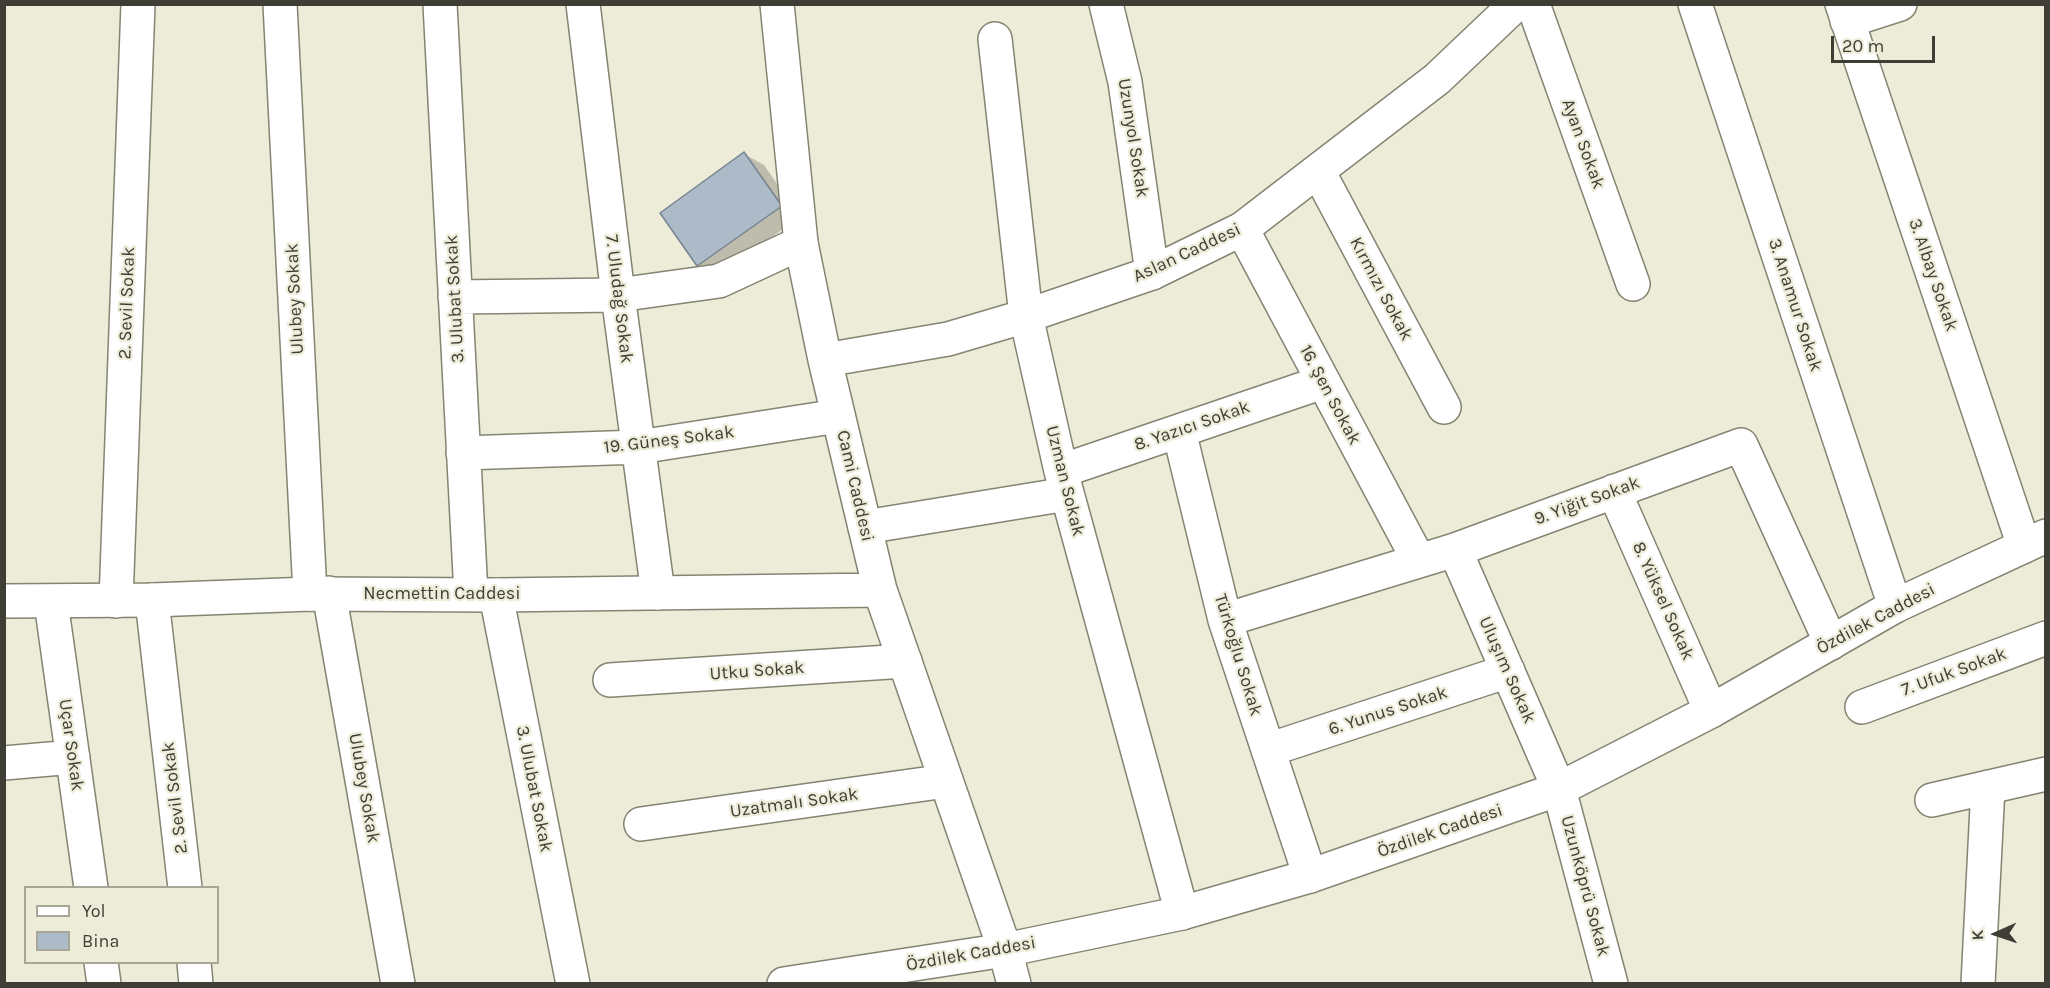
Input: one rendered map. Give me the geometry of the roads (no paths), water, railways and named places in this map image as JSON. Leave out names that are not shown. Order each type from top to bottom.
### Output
[{"type":"street","name":"2. Sevil Sokak","points":[[116,601],[138,4]]},
{"type":"street","name":"Ulubey Sokak","points":[[280,4],[319,593],[398,984]]},
{"type":"street","name":"3. Ulubat Sokak","points":[[440,4],[464,453],[484,595],[573,984]]},
{"type":"street","name":"7. Uludağ Sokak","points":[[583,4],[618,296],[658,593]]},
{"type":"street","name":"Cami Caddesi","points":[[777,4],[801,243],[825,360],[880,590],[1005,950],[1014,984]]},
{"type":"street","name":"Uzunyol Sokak","points":[[1106,4],[1125,82],[1152,273]]},
{"type":"street","name":"Aslan Caddesi","points":[[825,360],[948,339],[1026,316],[1152,273],[1242,229],[1437,79],[1516,4]]},
{"type":"street","name":"Ayan Sokak","points":[[1533,4],[1633,284]]},
{"type":"street","name":"3. Anamur Sokak","points":[[1695,4],[1895,606]]},
{"type":"street","points":[[1845,13],[1900,4]]},
{"type":"street","name":"3. Albay Sokak","points":[[1845,13],[2035,541]]},
{"type":"street","name":"Uzman Sokak","points":[[995,39],[1026,316],[1064,482],[1182,913]]},
{"type":"street","name":"Kırmızı Sokak","points":[[1318,171],[1444,407]]},
{"type":"street","name":"16. Şen Sokak","points":[[1242,229],[1419,561]]},
{"type":"street","points":[[455,297],[618,296],[719,281],[801,243]]},
{"type":"street","name":"8. Yazıcı Sokak","points":[[865,527],[1064,482],[1179,431],[1323,382]]},
{"type":"street","name":"19. Güneş Sokak","points":[[464,453],[639,447],[838,416]]},
{"type":"street","name":"Türkoğlu Sokak","points":[[1179,431],[1225,620],[1310,876]]},
{"type":"street","name":"9. Yiğit Sokak","points":[[1225,620],[1455,550],[1741,445],[1830,643]]},
{"type":"street","name":"8. Yüksel Sokak","points":[[1614,491],[1711,711]]},
{"type":"street","name":"Özdilek Caddesi","points":[[784,984],[1005,950],[1182,913],[1310,876],[1559,789],[1711,711],[1895,606],[2035,541]]},
{"type":"street","name":"Uluşım Sokak","points":[[1455,550],[1559,789]]},
{"type":"street","name":"Necmettin Caddesi","points":[[4,601],[116,601],[319,593],[484,595],[880,590]]},
{"type":"street","name":"2. Sevil Sokak","points":[[152,600],[185,886]]},
{"type":"street","name":"Uçar Sokak","points":[[51,602],[91,886]]},
{"type":"street","name":"7. Ufuk Sokak","points":[[1862,706],[2046,638]]},
{"type":"street","name":"Utku Sokak","points":[[610,680],[904,661]]},
{"type":"street","name":"6. Yunus Sokak","points":[[1268,750],[1508,671]]},
{"type":"street","points":[[4,763],[73,757]]},
{"type":"street","points":[[1932,800],[2046,774]]},
{"type":"street","name":"Uzatmalı Sokak","points":[[641,824],[946,781]]},
{"type":"street","points":[[1978,984],[1988,787]]},
{"type":"street","name":"Uzunköprü Sokak","points":[[1559,789],[1611,984]]},
{"type":"street","points":[[101,964],[104,984]]},
{"type":"street","points":[[194,964],[196,984]]}]
